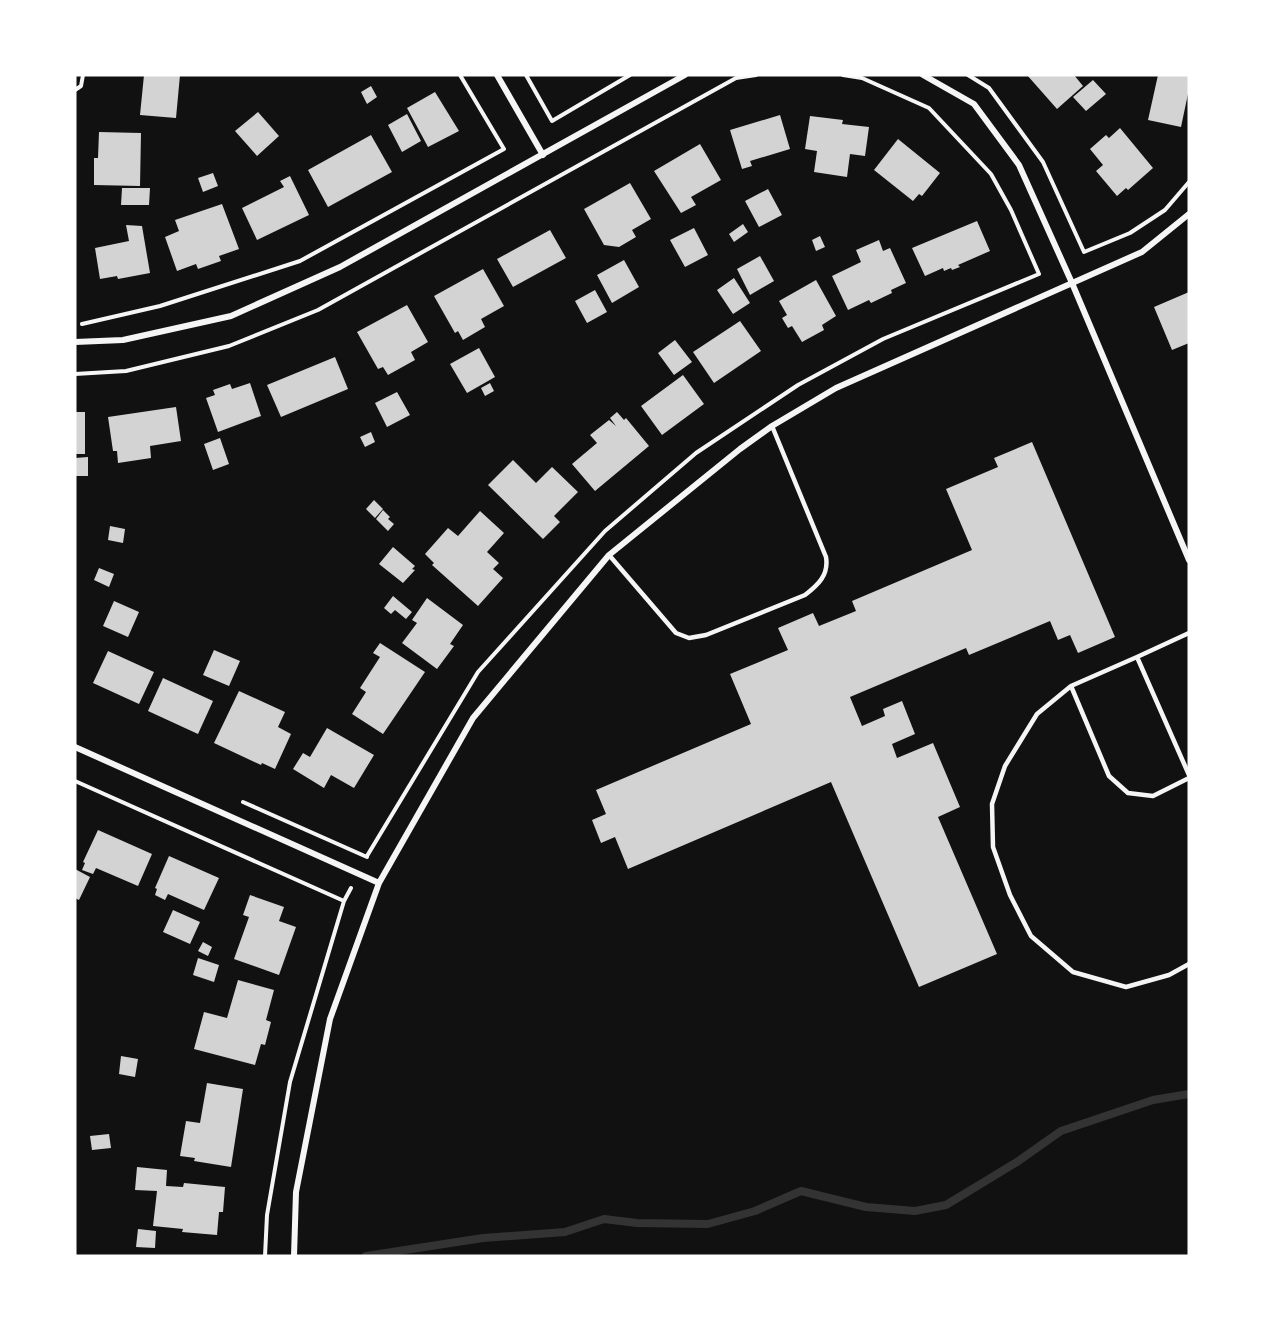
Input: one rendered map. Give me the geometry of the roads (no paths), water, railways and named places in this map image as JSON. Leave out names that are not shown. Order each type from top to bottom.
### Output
[{"type":"street","points":[[498,75],[543,155]]},
{"type":"street","points":[[75,342],[123,340],[231,316],[340,267],[685,75]]},
{"type":"street","points":[[923,75],[974,104],[1019,165],[1072,283],[1189,560]]},
{"type":"street","points":[[294,1256],[296,1192],[330,1018],[378,883],[473,718],[609,555],[740,449],[772,426],[836,388],[1142,252],[1189,214]]},
{"type":"street","points":[[75,747],[378,883]]},
{"type":"lane","points":[[609,555],[676,633],[689,638],[706,635],[805,595],[813,589],[825,574],[826,557],[772,426]]},
{"type":"lane","points":[[1189,633],[1071,686],[1037,714],[1005,766],[992,804],[993,847],[1010,895],[1031,936],[1073,972],[1126,987],[1169,975],[1189,964]]},
{"type":"lane","points":[[1071,686],[1109,776],[1128,794],[1153,796],[1189,777],[1137,657]]},
{"type":"waterway","points":[[366,1256],[483,1238],[565,1232],[604,1219],[637,1223],[708,1224],[755,1211],[801,1191],[866,1207],[915,1211],[946,1205],[1017,1162],[1061,1131],[1153,1100],[1189,1094]]}]
